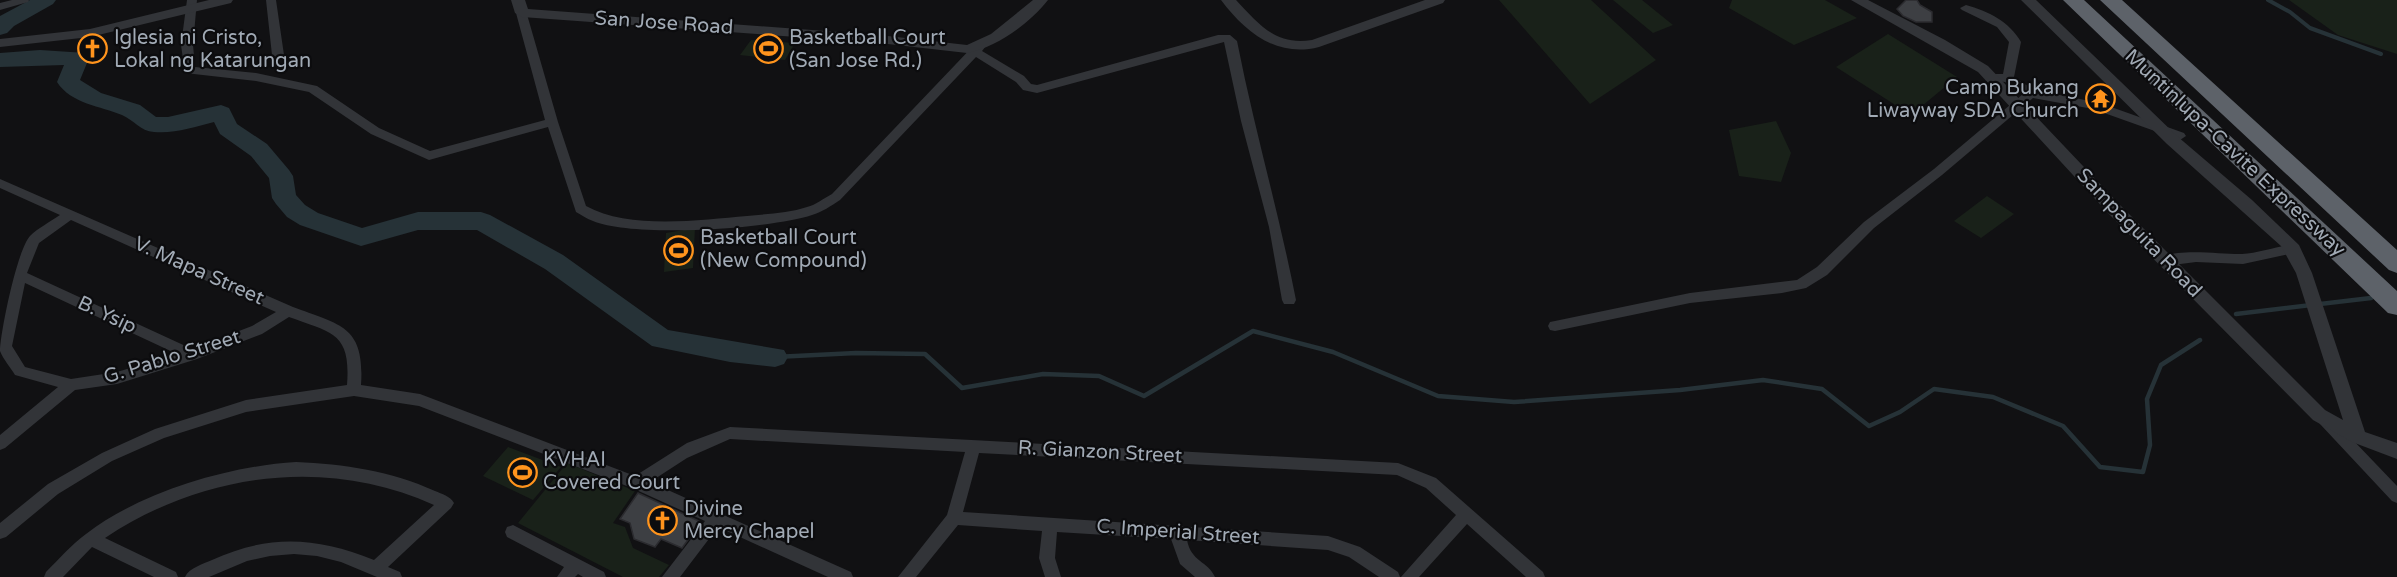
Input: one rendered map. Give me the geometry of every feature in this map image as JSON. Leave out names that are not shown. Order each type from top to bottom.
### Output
[{"type":"highway","name":"Muntinlupa-Cavite Expressway","points":[[2073,0],[2397,306]]},
{"type":"highway","name":"Muntinlupa-Cavite Expressway","points":[[2110,0],[2397,264]]},
{"type":"street","points":[[0,7],[24,0]]},
{"type":"street","points":[[0,43],[90,33],[191,5],[226,0]]},
{"type":"street","points":[[271,0],[278,55]]},
{"type":"street","points":[[520,6],[552,122],[581,208],[589,215],[650,226],[774,218],[811,211],[836,197],[977,49],[1041,0]]},
{"type":"street","points":[[1228,0],[1267,39],[1296,47],[1314,45],[1438,0]]},
{"type":"street","name":"Sampaguita Road","points":[[1858,0],[1976,63],[2165,261],[2397,496]]},
{"type":"street","points":[[2028,0],[2160,128],[2293,249],[2304,273],[2358,437]]},
{"type":"street","points":[[191,5],[187,45],[189,70],[256,77],[320,91],[375,131],[425,155],[457,150],[552,122]]},
{"type":"street","name":"San Jose Road","points":[[520,6],[977,49]]},
{"type":"street","points":[[1966,8],[1999,24],[2013,37],[2015,42],[2008,78]]},
{"type":"street","points":[[977,49],[1028,87],[1036,89],[1218,39],[1226,38],[1231,41],[1247,121],[1275,227],[1289,300]]},
{"type":"street","points":[[1990,77],[2008,78],[2031,94],[2096,106],[2180,136]]},
{"type":"street","points":[[1556,326],[1690,298],[1801,284],[1822,271],[1869,225],[1938,172],[2031,94]]},
{"type":"street","name":"V. Mapa Street","points":[[0,183],[335,329],[347,337],[354,348],[357,364],[354,390]]},
{"type":"street","name":"G. Pablo Street","points":[[70,214],[34,240],[24,260],[11,309],[5,346],[20,371],[71,385],[117,378],[192,355],[257,330],[288,310]]},
{"type":"street","points":[[2165,261],[2196,257],[2242,259],[2293,249]]},
{"type":"street","name":"B. Ysip","points":[[21,276],[192,355]]},
{"type":"street","points":[[0,444],[71,385]]},
{"type":"street","points":[[0,532],[54,489],[107,457],[160,433],[246,406],[354,390],[420,400],[637,483],[845,577]]},
{"type":"street","points":[[2319,415],[2358,437],[2397,451]]},
{"type":"street","name":"R. Gianzon Street","points":[[637,483],[677,454],[704,441],[730,433],[1398,469],[1431,483],[1537,577]]},
{"type":"street","points":[[906,577],[954,518],[974,445]]},
{"type":"street","points":[[51,577],[91,539],[151,505],[202,486],[247,474],[294,470],[341,471],[422,491],[446,503],[376,568]]},
{"type":"street","points":[[1409,577],[1467,513]]},
{"type":"street","points":[[670,577],[716,518]]},
{"type":"street","name":"C. Imperial Street","points":[[954,518],[1328,543],[1354,552],[1392,577]]},
{"type":"street","points":[[1051,524],[1046,557],[1047,568],[1053,577]]},
{"type":"street","points":[[513,532],[571,571],[598,577]]},
{"type":"street","points":[[1179,532],[1181,554],[1186,562],[1207,577]]},
{"type":"street","points":[[91,539],[170,577]]},
{"type":"street","points":[[194,577],[232,560],[284,546],[318,547],[394,577]]},
{"type":"shaded area","points":[[1499,0],[1591,0],[1656,60],[1590,104]]},
{"type":"shaded area","points":[[1613,0],[1642,0],[1673,25],[1653,33]]},
{"type":"shaded area","points":[[1732,0],[1825,0],[1857,18],[1794,45],[1729,8]]},
{"type":"shaded area","points":[[2289,0],[2397,0],[2397,54],[2338,35]]},
{"type":"shaded area","points":[[1888,34],[1957,77],[1911,115],[1836,67]]},
{"type":"shaded area","name":"Basketball Court (San Jose Rd.)","points":[[751,40],[795,43],[785,60],[740,55]]},
{"type":"shaded area","points":[[1776,121],[1791,153],[1781,182],[1739,176],[1729,130]]},
{"type":"shaded area","points":[[1987,196],[2014,214],[1981,238],[1954,221]]},
{"type":"shaded area","name":"Basketball Court (New Compound)","points":[[695,228],[693,268],[664,272],[666,233]]},
{"type":"shaded area","name":"KVHAI Covered Court","points":[[508,447],[561,467],[533,500],[483,476]]},
{"type":"shaded area","points":[[567,463],[635,491],[613,523],[625,527],[633,548],[669,565],[659,577],[623,577],[518,523]]},
{"type":"building","points":[[1906,0],[1917,0],[1920,5],[1932,12],[1932,22],[1916,22],[1903,16],[1897,9]]},
{"type":"building","name":"Divine Mercy Chapel","points":[[638,493],[701,522],[682,548],[661,539],[655,547],[634,539],[630,523],[620,519]]},
{"type":"waterway","points":[[0,28],[7,21],[46,0]]},
{"type":"waterway","points":[[2268,0],[2290,12],[2310,28],[2381,54]]},
{"type":"waterway","points":[[0,60],[40,57],[78,58],[68,82],[93,98],[132,110],[151,124],[168,125],[221,113],[228,129],[259,150],[281,176],[284,198],[296,211],[309,219],[361,237],[418,221],[481,221],[554,262],[661,339],[730,352],[775,357]]},
{"type":"waterway","points":[[2236,314],[2371,298]]},
{"type":"waterway","points":[[775,357],[856,353],[925,354],[962,388],[1043,374],[1099,376],[1144,396],[1253,331],[1333,352],[1438,396],[1514,402],[1680,390],[1763,380],[1822,389],[1869,426],[1900,412],[1934,389],[1993,397],[2063,426],[2100,467],[2143,472],[2150,445],[2147,399],[2161,365],[2200,340]]},
{"type":"place","name":"Iglesia ni Cristo, Lokal ng Katarungan","points":[[93,49]]},
{"type":"place","name":"Basketball Court (San Jose Rd.)","points":[[768,49]]},
{"type":"place","name":"Camp Bukang Liwayway SDA Church","points":[[2100,99]]},
{"type":"place","name":"Basketball Court (New Compound)","points":[[679,250]]},
{"type":"place","name":"KVHAI Covered Court","points":[[522,472]]},
{"type":"place","name":"Divine Mercy Chapel","points":[[663,521]]}]
